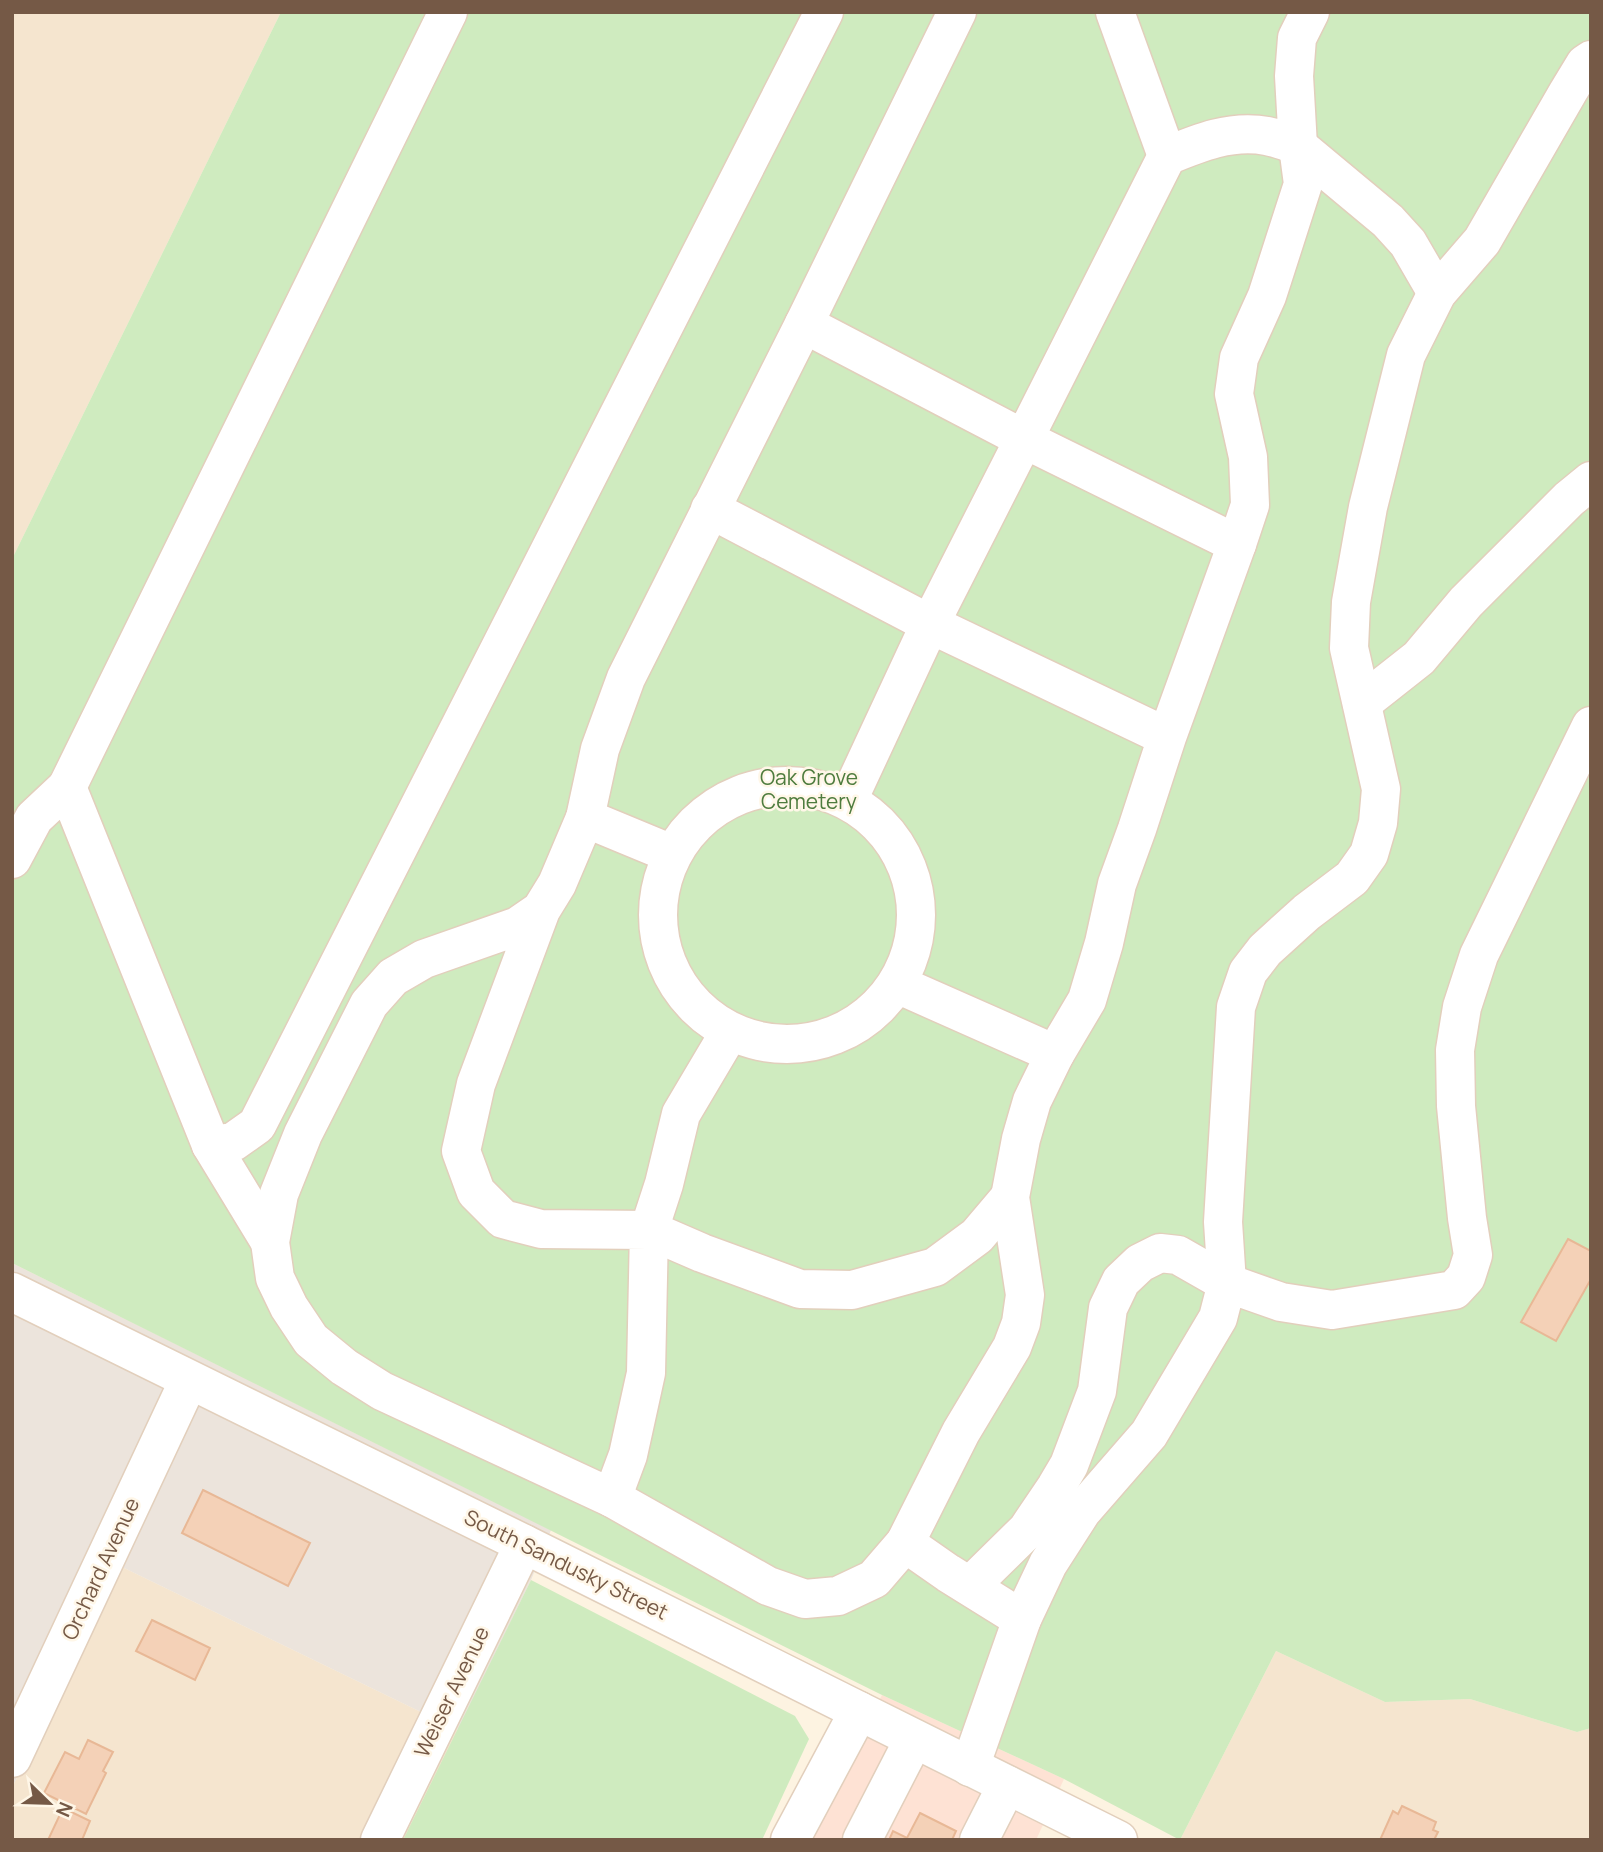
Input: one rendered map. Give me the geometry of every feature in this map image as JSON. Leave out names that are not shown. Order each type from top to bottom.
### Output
[{"type":"street","points":[[12,859],[34,818],[67,787],[448,12]]},
{"type":"street","points":[[211,1145],[233,1142],[257,1125],[824,12]]},
{"type":"street","points":[[957,12],[626,678],[600,749],[585,818],[557,884],[541,910],[475,1084],[461,1151],[476,1192],[503,1219],[541,1229],[649,1230],[702,1253],[800,1289],[852,1290],[935,1266],[976,1236],[1010,1197]]},
{"type":"street","points":[[1115,12],[1167,156]]},
{"type":"street","points":[[541,910],[518,926],[424,959],[393,977],[369,1004],[303,1134],[279,1194],[270,1242],[275,1279],[289,1307],[311,1340],[344,1367],[383,1391],[612,1498],[768,1586],[805,1599],[838,1595],[874,1578],[905,1543],[961,1432],[1012,1347],[1021,1323],[1025,1295],[1010,1197],[1021,1139],[1032,1101],[1055,1054],[1087,1000],[1104,943],[1117,884],[1250,505],[1248,457],[1234,394],[1239,358],[1267,296],[1303,184],[1294,76],[1297,38],[1310,12]]},
{"type":"street","points":[[970,1767],[1022,1619],[1048,1564],[1082,1511],[1149,1434],[1217,1318],[1227,1283],[1223,1222],[1236,1007],[1248,972],[1265,950],[1307,912],[1352,878],[1369,855],[1378,823],[1381,789],[1349,648],[1351,602],[1368,507],[1406,355],[1437,293],[1482,241],[1568,92],[1591,60]]},
{"type":"street","points":[[848,800],[930,624],[1167,156],[1227,135],[1266,136],[1298,146],[1388,221],[1408,243],[1437,293]]},
{"type":"street","points":[[804,324],[1024,439],[1237,544]]},
{"type":"street","points":[[1362,703],[1419,658],[1466,601],[1569,499],[1591,481]]},
{"type":"street","points":[[710,509],[930,624],[1167,737]]},
{"type":"street","points":[[970,1586],[1027,1530],[1069,1465],[1097,1391],[1108,1308],[1121,1281],[1139,1263],[1160,1253],[1178,1255],[1227,1283],[1281,1302],[1332,1310],[1454,1290],[1466,1277],[1473,1255],[1456,1106],[1455,1050],[1462,1007],[1479,956],[1591,726]]},
{"type":"street","points":[[768,786],[809,787],[848,800],[881,826],[905,861],[916,902],[914,944],[897,984],[873,1013],[841,1034],[804,1045],[765,1044],[729,1032],[695,1009],[671,975],[658,935],[658,894],[672,854],[697,822],[729,798],[768,786]]},
{"type":"street","points":[[67,787],[211,1145],[270,1242]]},
{"type":"street","points":[[585,818],[672,854]]},
{"type":"street","points":[[897,984],[1055,1054]]},
{"type":"street","points":[[612,1498],[628,1455],[646,1373],[649,1230],[664,1184],[681,1114],[729,1032]]},
{"type":"street","name":"South Sandusky Street","points":[[12,1292],[1118,1840]]},
{"type":"street","name":"Orchard Avenue","points":[[12,1758],[190,1380]]},
{"type":"street","points":[[905,1543],[1022,1619]]},
{"type":"street","name":"Weiser Avenue","points":[[380,1840],[524,1544]]},
{"type":"street","points":[[790,1840],[859,1712]]},
{"type":"street","points":[[862,1840],[914,1739]]},
{"type":"street","points":[[979,1840],[1007,1785]]},
{"type":"shaded area","points":[[12,12],[281,12],[12,559]]},
{"type":"shaded area","points":[[12,1263],[551,1530],[531,1580],[458,1730],[120,1566],[12,1788]]},
{"type":"shaded area","points":[[120,1566],[458,1730],[403,1840],[12,1840],[12,1788]]},
{"type":"shaded area","points":[[1276,1651],[1385,1702],[1470,1699],[1577,1732],[1591,1728],[1591,1840],[1180,1840]]},
{"type":"shaded area","points":[[882,1695],[1064,1779],[1036,1840],[809,1840]]},
{"type":"green space","name":"Oak Grove Cemetery","points":[[281,12],[1591,12],[1591,1728],[1577,1732],[1470,1699],[1385,1702],[1276,1651],[1180,1840],[1064,1779],[882,1695],[12,1263],[12,559]]},
{"type":"green space","points":[[531,1580],[795,1716],[809,1739],[762,1840],[403,1840]]},
{"type":"building","points":[[1568,1239],[1591,1251],[1591,1279],[1556,1341],[1521,1322]]},
{"type":"building","points":[[203,1490],[310,1543],[288,1586],[182,1533]]},
{"type":"building","points":[[152,1620],[210,1648],[195,1680],[136,1651]]},
{"type":"building","points":[[88,1740],[113,1752],[86,1814],[44,1793],[65,1752],[79,1759]]},
{"type":"building","points":[[1402,1806],[1436,1822],[1433,1830],[1438,1832],[1434,1840],[1380,1840],[1393,1811],[1398,1814]]},
{"type":"building","points":[[63,1808],[90,1821],[82,1840],[48,1840]]},
{"type":"building","points":[[920,1813],[956,1831],[952,1840],[889,1840],[893,1831],[907,1838]]}]
